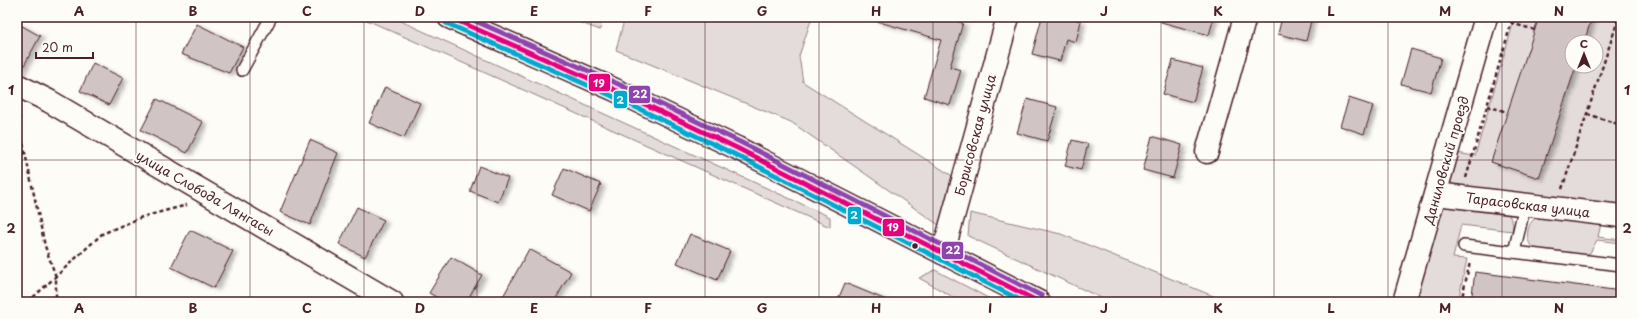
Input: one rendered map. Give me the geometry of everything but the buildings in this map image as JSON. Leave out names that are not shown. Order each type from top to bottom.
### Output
[{"type":"street","points":[[450,17],[613,89],[737,148],[1039,302]]},
{"type":"street","name":"Борисовская улица","points":[[943,253],[1008,17]]},
{"type":"street","points":[[1207,152],[1245,17]]},
{"type":"street","name":"Даниловский проезд","points":[[1404,302],[1486,17]]},
{"type":"street","name":"улица Слобода Лянгасы","points":[[17,85],[49,101],[392,302]]},
{"type":"street","name":"Тарасовская улица","points":[[1436,194],[1621,216]]},
{"type":"lane","points":[[242,70],[271,17]]},
{"type":"lane","points":[[1514,252],[1525,205]]},
{"type":"lane","points":[[1464,246],[1621,265]]},
{"type":"path","points":[[1465,179],[1513,17]]},
{"type":"path","points":[[1562,190],[1620,17]]},
{"type":"path","points":[[1511,23],[1535,30]]},
{"type":"path","points":[[17,85],[21,134],[46,246],[56,277],[56,302]]},
{"type":"path","points":[[1486,106],[1507,112]]},
{"type":"path","points":[[1587,114],[1621,125]]},
{"type":"path","points":[[28,302],[102,234],[142,217],[192,205]]},
{"type":"path","points":[[1461,302],[1469,262],[1476,263]]},
{"type":"shaded area","points":[[360,17],[392,17],[830,217],[830,227]]},
{"type":"shaded area","points":[[565,17],[602,17],[600,30]]},
{"type":"shaded area","points":[[625,17],[812,17],[799,56],[803,82],[954,177],[943,228],[791,122],[616,50]]},
{"type":"shaded area","points":[[1515,17],[1621,17],[1621,208],[1456,187],[1449,180],[1456,153],[1475,156]]},
{"type":"shaded area","points":[[1446,205],[1508,213],[1513,224],[1512,231],[1461,225],[1453,258],[1467,259],[1458,302],[1432,300],[1432,302],[1412,302],[1442,207]]},
{"type":"shaded area","points":[[970,213],[1061,234],[1228,302],[1110,302],[968,236]]},
{"type":"shaded area","points":[[1537,217],[1601,223],[1598,237],[1621,240],[1621,243],[1597,240],[1590,253],[1581,256],[1534,249],[1529,241],[1528,232],[1530,223]]},
{"type":"shaded area","points":[[935,270],[997,302],[962,302],[919,278]]},
{"type":"transit line","name":"19","points":[[449,17],[613,89],[737,148],[1039,302]]},
{"type":"transit line","name":"22","points":[[466,17],[616,83],[740,142],[1042,296]]},
{"type":"transit line","name":"2","points":[[446,23],[610,95],[734,154],[1024,302]]}]
